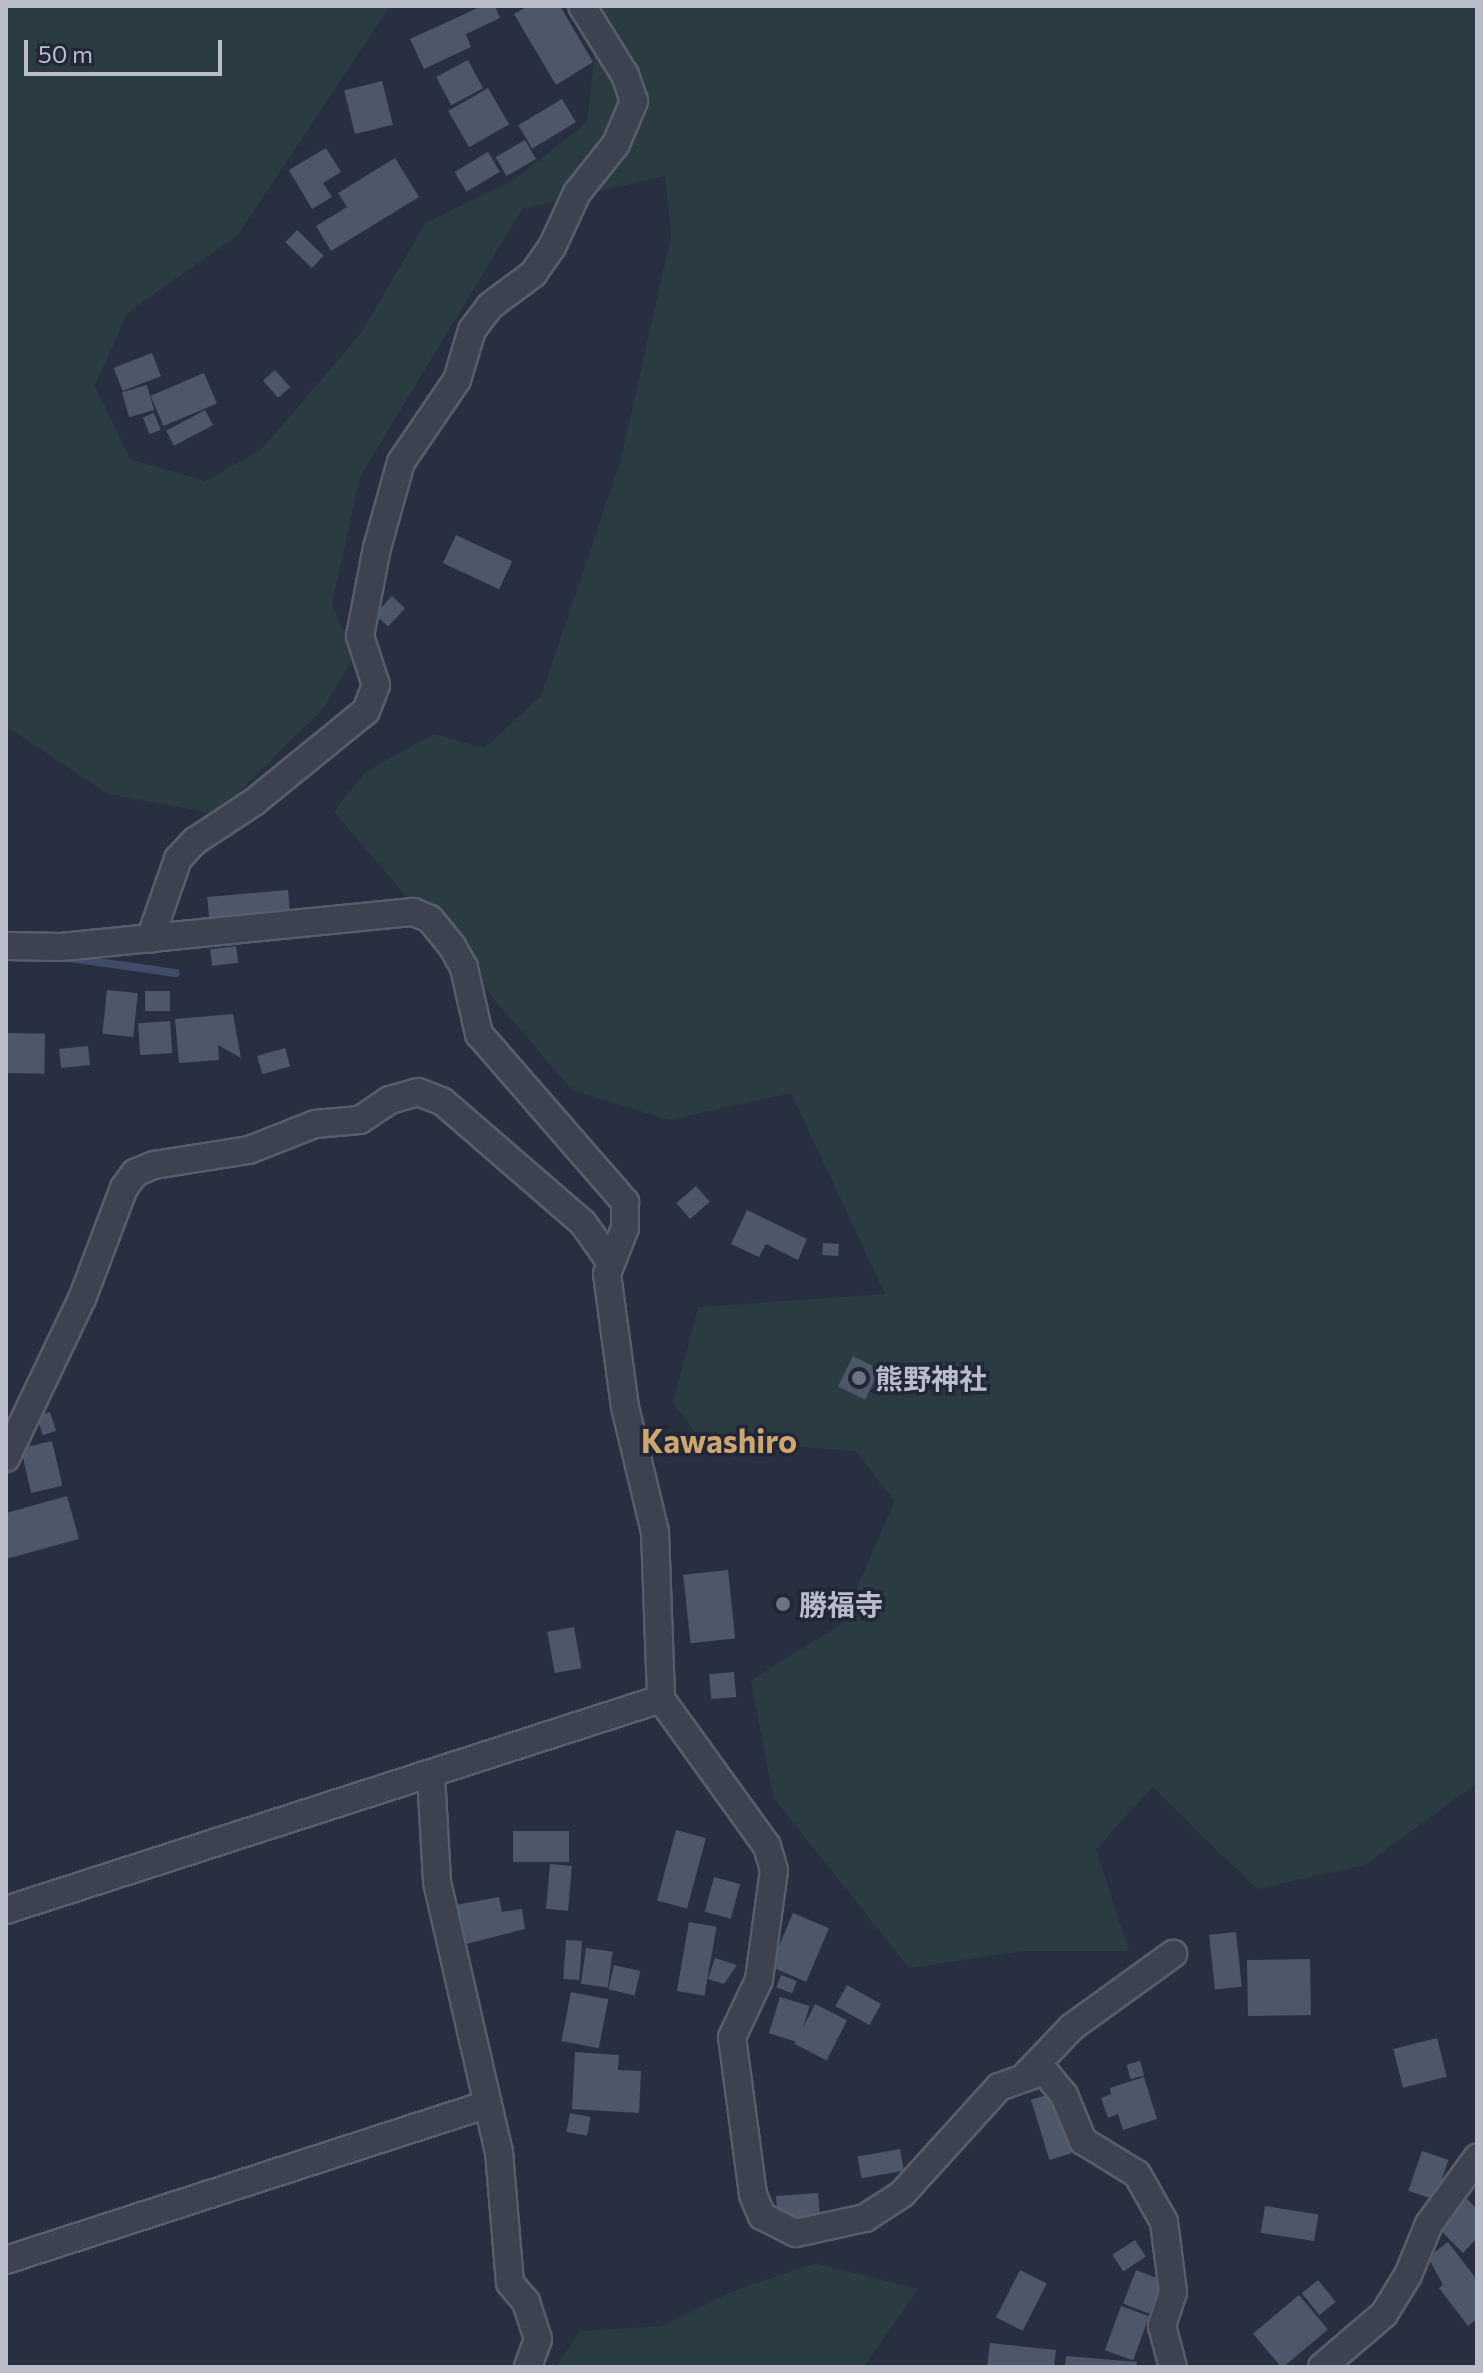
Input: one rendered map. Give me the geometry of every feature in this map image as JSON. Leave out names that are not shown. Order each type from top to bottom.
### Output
[{"type":"street","points":[[150,939],[178,859],[195,841],[254,802],[366,711],[376,685],[360,636],[377,548],[401,462],[457,380],[472,330],[490,306],[533,274],[552,247],[577,193],[616,144],[634,101],[625,75],[582,6]]},
{"type":"street","points":[[15,948],[150,939],[413,912],[430,919],[464,968],[479,1034],[625,1202],[625,1228],[609,1260]]},
{"type":"street","points":[[6,1458],[82,1299],[124,1188],[135,1173],[154,1165],[249,1150],[315,1124],[360,1120],[390,1100],[418,1092],[442,1101],[583,1223],[609,1260],[625,1407],[655,1532],[661,1699],[767,1846],[774,1870],[759,1980],[732,2037],[753,2195],[762,2216],[778,2228],[796,2233],[865,2218],[902,2194],[999,2087],[1027,2074],[1044,2071],[1064,2095],[1083,2141],[1137,2174],[1164,2222],[1173,2292],[1162,2326],[1173,2367]]},
{"type":"street","points":[[6,1910],[661,1699]]},
{"type":"street","points":[[431,1774],[437,1882],[485,2105],[499,2152],[510,2283],[526,2302],[538,2339],[528,2367]]},
{"type":"street","points":[[1027,2074],[1072,2027],[1173,1954]]},
{"type":"street","points":[[6,2260],[485,2105]]},
{"type":"street","points":[[1322,2367],[1384,2314],[1429,2224],[1477,2158]]},
{"type":"shaded area","points":[[6,6],[390,6],[238,235],[127,313],[95,386],[130,459],[205,481],[261,450],[362,332],[425,223],[514,180],[587,122],[600,6],[1477,6],[1477,1783],[1365,1865],[1257,1889],[1153,1787],[1096,1849],[1129,1951],[1024,1951],[909,1968],[773,1797],[751,1680],[840,1625],[895,1501],[855,1451],[701,1440],[673,1403],[698,1307],[885,1294],[791,1093],[669,1120],[572,1090],[334,812],[364,773],[434,734],[484,748],[541,696],[621,459],[671,236],[665,176],[522,209],[360,477],[332,604],[354,657],[323,709],[217,814],[108,794],[6,726]]},
{"type":"shaded area","points":[[815,2263],[918,2289],[864,2367],[556,2367],[580,2331],[662,2326],[731,2292]]},
{"type":"building","points":[[482,6],[495,6],[500,18],[466,34],[471,47],[424,69],[410,39]]},
{"type":"building","points":[[528,6],[560,6],[593,62],[556,85],[514,14]]},
{"type":"building","points":[[468,60],[483,88],[451,105],[436,77]]},
{"type":"building","points":[[382,81],[393,125],[355,134],[344,90]]},
{"type":"building","points":[[488,88],[509,124],[469,147],[448,111]]},
{"type":"building","points":[[562,99],[576,122],[532,148],[518,125]]},
{"type":"building","points":[[525,140],[536,159],[507,176],[496,157]]},
{"type":"building","points":[[326,148],[341,172],[323,183],[332,197],[312,209],[289,170]]},
{"type":"building","points":[[488,152],[500,172],[466,192],[455,172]]},
{"type":"building","points":[[395,158],[419,197],[331,251],[316,226],[347,207],[338,193]]},
{"type":"building","points":[[297,230],[324,256],[312,268],[285,242]]},
{"type":"building","points":[[152,353],[161,376],[123,391],[114,368]]},
{"type":"building","points":[[275,370],[290,387],[278,398],[263,380]]},
{"type":"building","points":[[204,373],[217,403],[164,426],[151,396]]},
{"type":"building","points":[[147,385],[154,410],[129,417],[122,392]]},
{"type":"building","points":[[205,410],[213,425],[174,446],[166,431]]},
{"type":"building","points":[[154,413],[161,430],[150,434],[143,417]]},
{"type":"building","points":[[456,535],[512,561],[499,589],[443,563]]},
{"type":"building","points":[[392,596],[405,608],[388,627],[375,614]]},
{"type":"building","points":[[288,890],[290,913],[209,920],[207,897]]},
{"type":"building","points":[[236,946],[238,963],[212,966],[210,949]]},
{"type":"building","points":[[107,990],[138,993],[133,1037],[102,1034]]},
{"type":"building","points":[[145,991],[170,991],[170,1011],[145,1011]]},
{"type":"building","points":[[233,1014],[241,1058],[218,1045],[219,1060],[179,1063],[175,1019]]},
{"type":"building","points":[[170,1021],[172,1053],[140,1055],[138,1023]]},
{"type":"building","points":[[6,1033],[45,1034],[44,1074],[6,1073]]},
{"type":"building","points":[[88,1046],[90,1065],[61,1068],[59,1049]]},
{"type":"building","points":[[285,1048],[290,1066],[262,1074],[257,1056]]},
{"type":"building","points":[[696,1186],[710,1202],[690,1219],[676,1203]]},
{"type":"building","points":[[747,1210],[807,1239],[798,1260],[766,1244],[759,1257],[731,1244]]},
{"type":"building","points":[[823,1243],[839,1244],[838,1256],[822,1255]]},
{"type":"building","name":"熊野神社","points":[[853,1356],[880,1369],[865,1400],[838,1387]]},
{"type":"building","points":[[50,1412],[56,1431],[43,1435],[37,1416]]},
{"type":"building","points":[[52,1441],[62,1486],[31,1493],[21,1448]]},
{"type":"building","points":[[67,1496],[79,1539],[6,1559],[6,1513]]},
{"type":"building","points":[[728,1570],[735,1639],[690,1643],[683,1575]]},
{"type":"building","points":[[574,1627],[581,1668],[555,1673],[547,1632]]},
{"type":"building","points":[[734,1672],[736,1697],[711,1699],[709,1674]]},
{"type":"building","points":[[676,1830],[706,1838],[687,1909],[657,1901]]},
{"type":"building","points":[[513,1831],[569,1831],[569,1862],[513,1862]]},
{"type":"building","points":[[550,1864],[572,1866],[568,1911],[546,1909]]},
{"type":"building","points":[[714,1877],[740,1884],[731,1919],[705,1912]]},
{"type":"building","points":[[499,1897],[502,1912],[522,1909],[525,1929],[462,1945],[455,1905]]},
{"type":"building","points":[[793,1913],[829,1928],[806,1982],[770,1966]]},
{"type":"building","points":[[689,1922],[717,1927],[704,1996],[677,1991]]},
{"type":"building","points":[[1236,1932],[1242,1987],[1215,1990],[1209,1935]]},
{"type":"building","points":[[566,1940],[582,1941],[579,1980],[563,1979]]},
{"type":"building","points":[[586,1948],[613,1952],[608,1987],[581,1984]]},
{"type":"building","points":[[715,1958],[737,1965],[724,1984],[708,1979]]},
{"type":"building","points":[[1310,1959],[1311,2015],[1248,2016],[1247,1960]]},
{"type":"building","points":[[614,1965],[640,1971],[635,1995],[608,1989]]},
{"type":"building","points":[[781,1975],[797,1981],[792,1993],[776,1987]]},
{"type":"building","points":[[847,1985],[881,2004],[869,2025],[835,2006]]},
{"type":"building","points":[[571,1992],[608,1999],[599,2048],[561,2041]]},
{"type":"building","points":[[780,1997],[810,2006],[799,2042],[769,2033]]},
{"type":"building","points":[[815,2004],[847,2020],[827,2060],[795,2044]]},
{"type":"building","points":[[1437,2038],[1447,2077],[1403,2088],[1393,2049]]},
{"type":"building","points":[[575,2052],[619,2055],[618,2070],[641,2071],[639,2113],[572,2109]]},
{"type":"building","points":[[1140,2061],[1144,2075],[1131,2079],[1127,2065]]},
{"type":"building","points":[[1144,2077],[1157,2119],[1123,2130],[1118,2114],[1108,2118],[1101,2098],[1111,2094],[1110,2088]]},
{"type":"building","points":[[1053,2093],[1071,2153],[1049,2160],[1031,2100]]},
{"type":"building","points":[[570,2113],[591,2117],[587,2136],[566,2132]]},
{"type":"building","points":[[900,2149],[904,2171],[861,2178],[858,2156]]},
{"type":"building","points":[[1422,2151],[1448,2160],[1435,2200],[1408,2191]]},
{"type":"building","points":[[818,2193],[820,2216],[789,2218],[777,2211],[776,2196]]},
{"type":"building","points":[[1467,2199],[1477,2209],[1477,2238],[1463,2253],[1438,2228]]},
{"type":"building","points":[[1265,2206],[1318,2214],[1314,2241],[1261,2233]]},
{"type":"building","points":[[1135,2240],[1146,2257],[1123,2271],[1112,2255]]},
{"type":"building","points":[[1448,2242],[1477,2280],[1477,2319],[1468,2326],[1439,2288],[1443,2285],[1428,2257]]},
{"type":"building","points":[[1020,2270],[1047,2284],[1023,2331],[996,2317]]},
{"type":"building","points":[[1136,2270],[1162,2280],[1149,2314],[1123,2304]]},
{"type":"building","points":[[1318,2280],[1336,2302],[1319,2315],[1302,2293]]},
{"type":"building","points":[[1299,2295],[1328,2329],[1283,2367],[1253,2334]]},
{"type":"building","points":[[1121,2306],[1149,2316],[1133,2360],[1105,2350]]},
{"type":"building","points":[[990,2343],[1056,2350],[1054,2367],[987,2367]]},
{"type":"building","points":[[1066,2356],[1137,2362],[1136,2367],[1065,2367]]},
{"type":"waterway","points":[[62,957],[176,973]]},
{"type":"place","name":"熊野神社","points":[[859,1378]]},
{"type":"place","name":"勝福寺","points":[[783,1604]]},
{"type":"district","name":"Kawashiro","points":[[719,1440]]}]
